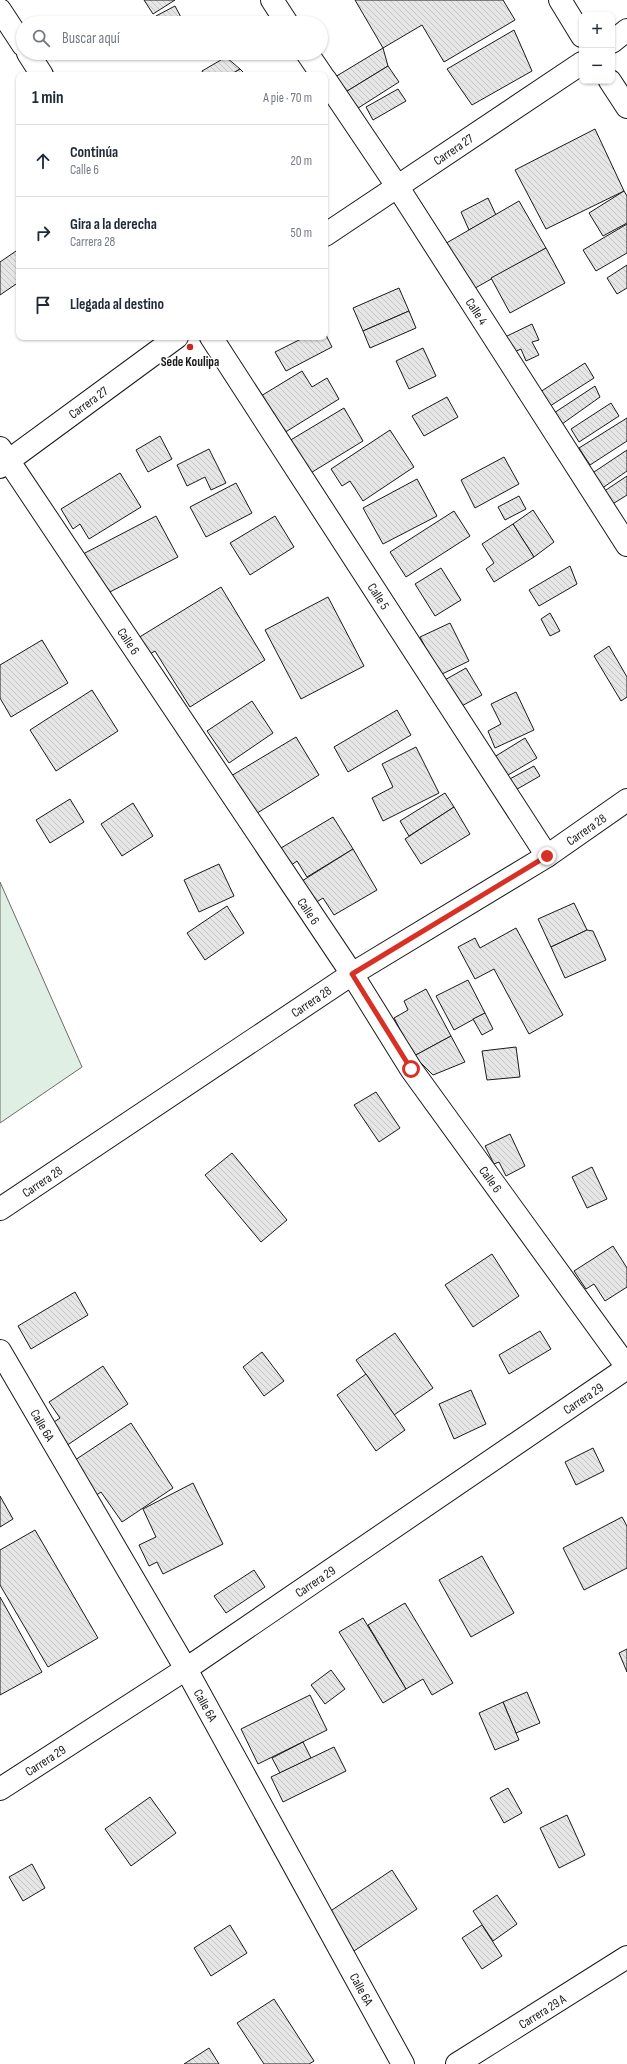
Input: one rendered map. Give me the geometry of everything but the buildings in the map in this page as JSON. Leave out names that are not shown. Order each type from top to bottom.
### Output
[{"type":"street","points":[[272,0],[282,16]]},
{"type":"street","points":[[560,0],[579,31]]},
{"type":"street","points":[[0,10],[16,35]]},
{"type":"street","points":[[615,40],[627,30]]},
{"type":"street","points":[[32,60],[40,72]]},
{"type":"street","points":[[312,60],[320,72]]},
{"type":"street","name":"Carrera 27","points":[[328,233],[579,65]]},
{"type":"street","name":"Calle 4","points":[[328,83],[397,186],[627,545]]},
{"type":"street","points":[[612,84],[627,107]]},
{"type":"street","name":"Carrera 27","points":[[3,459],[173,340]]},
{"type":"street","name":"Calle 5","points":[[213,340],[547,856]]},
{"type":"street","name":"Calle 6","points":[[3,459],[352,974],[411,1069],[627,1367]]},
{"type":"street","name":"Carrera 28","points":[[0,1209],[352,974],[547,856],[627,800]]},
{"type":"street","name":"Calle 6A","points":[[0,1351],[186,1669],[403,2064]]},
{"type":"street","name":"Carrera 29","points":[[0,1789],[186,1669],[627,1367]]},
{"type":"street","name":"Carrera 29 A","points":[[457,2064],[627,1957]]},
{"type":"green space","points":[[0,882],[82,1067],[0,1123]]},
{"type":"place","name":"Sede Koulipa","points":[[190,347]]},
{"type":"route","points":[[411,1069],[352,974],[547,856]]}]
